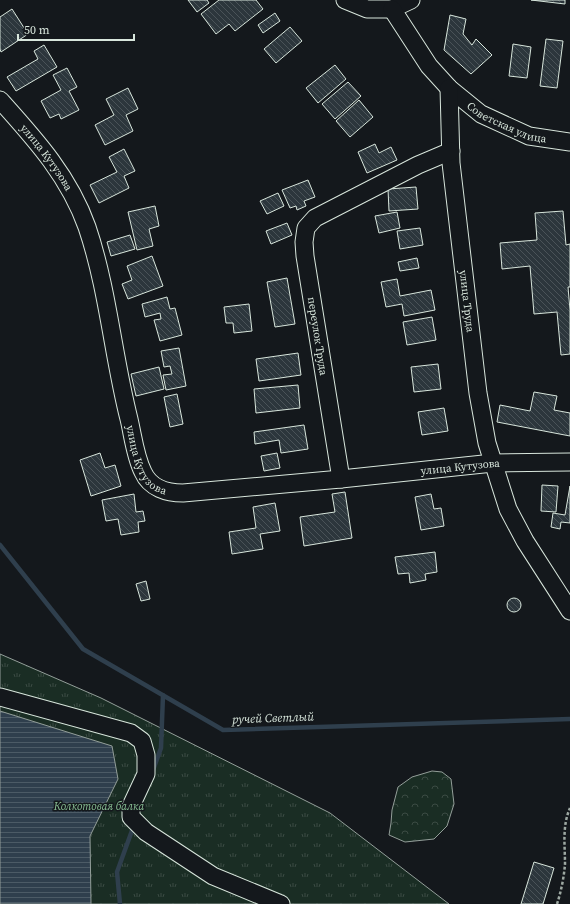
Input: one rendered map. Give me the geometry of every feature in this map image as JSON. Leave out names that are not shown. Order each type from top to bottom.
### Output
[{"type":"street","points":[[344,0],[367,9],[392,9],[411,0]]},
{"type":"street","points":[[392,9],[428,66],[449,88]]},
{"type":"street","name":"Советская улица","points":[[449,88],[481,114],[505,126],[529,136],[570,142]]},
{"type":"street","name":"улица Труда","points":[[449,88],[451,163],[478,394],[493,463],[508,509],[525,541],[570,611]]},
{"type":"street","name":"улица Кутузова","points":[[0,100],[42,148],[72,191],[87,226],[98,270],[137,453],[143,472],[150,482],[160,489],[171,493],[183,493],[341,479],[493,463],[570,462]]},
{"type":"street","name":"переулок Труда","points":[[341,479],[304,249],[306,228],[315,218],[334,207],[418,165],[450,151]]},
{"type":"street","points":[[0,697],[131,733],[142,741],[146,755],[146,774],[131,806],[131,817],[146,832],[213,876],[281,904]]},
{"type":"path","points":[[557,904],[565,865],[563,839],[566,815],[570,808]]},
{"type":"green space","name":"Колкотовая балка","points":[[0,654],[101,698],[330,813],[449,904],[0,904]]},
{"type":"green space","points":[[432,771],[442,772],[451,779],[454,804],[447,826],[434,839],[405,842],[389,835],[392,810],[398,787],[412,777]]},
{"type":"water","points":[[0,711],[112,746],[118,779],[90,836],[91,904],[0,904]]},
{"type":"building","points":[[188,0],[207,0],[209,3],[197,12]]},
{"type":"building","points":[[219,0],[256,0],[263,9],[235,31],[229,24],[216,34],[201,14]]},
{"type":"building","points":[[531,0],[565,0],[565,4]]},
{"type":"building","points":[[12,9],[28,34],[1,52],[0,17]]},
{"type":"building","points":[[275,13],[280,21],[263,33],[258,25]]},
{"type":"building","points":[[450,15],[466,19],[463,34],[472,45],[476,39],[492,55],[471,74],[444,50]]},
{"type":"building","points":[[290,27],[302,41],[276,63],[264,49]]},
{"type":"building","points":[[546,39],[563,41],[557,88],[540,86]]},
{"type":"building","points":[[513,44],[531,47],[527,78],[509,76]]},
{"type":"building","points":[[44,45],[57,67],[16,91],[7,77],[38,59],[34,51]]},
{"type":"building","points":[[335,65],[346,79],[318,103],[306,88]]},
{"type":"building","points":[[67,68],[77,87],[69,91],[79,110],[61,119],[59,114],[50,118],[41,101],[61,90],[53,75]]},
{"type":"building","points":[[348,82],[361,96],[335,119],[322,104]]},
{"type":"building","points":[[128,88],[138,109],[126,115],[133,131],[105,145],[95,125],[114,115],[106,99]]},
{"type":"building","points":[[359,100],[373,117],[350,137],[336,121]]},
{"type":"building","points":[[375,144],[379,153],[391,147],[397,160],[367,173],[358,152]]},
{"type":"building","points":[[124,149],[135,171],[124,176],[129,188],[99,203],[90,185],[117,172],[109,157]]},
{"type":"building","points":[[308,180],[315,197],[304,201],[306,206],[297,210],[296,206],[290,208],[282,190]]},
{"type":"building","points":[[416,187],[418,209],[389,211],[388,189]]},
{"type":"building","points":[[278,193],[284,206],[267,214],[260,201]]},
{"type":"building","points":[[155,206],[159,226],[149,229],[153,246],[137,250],[128,212]]},
{"type":"building","points":[[563,211],[566,245],[570,244],[570,287],[568,287],[570,310],[570,354],[561,355],[557,312],[534,314],[530,266],[502,269],[500,243],[537,240],[535,213]]},
{"type":"building","points":[[397,212],[400,228],[379,233],[375,216]]},
{"type":"building","points":[[287,223],[292,235],[271,244],[266,231]]},
{"type":"building","points":[[420,228],[423,245],[400,249],[397,231]]},
{"type":"building","points":[[130,235],[135,249],[111,256],[107,242]]},
{"type":"building","points":[[152,256],[163,286],[128,299],[122,284],[132,280],[127,266]]},
{"type":"building","points":[[417,258],[419,268],[400,271],[398,262]]},
{"type":"building","points":[[287,278],[295,324],[275,327],[267,282]]},
{"type":"building","points":[[397,279],[400,296],[431,290],[435,310],[404,316],[402,304],[386,307],[381,282]]},
{"type":"building","points":[[167,297],[170,309],[175,308],[182,335],[160,341],[154,320],[161,319],[160,313],[145,317],[142,304]]},
{"type":"building","points":[[249,304],[252,331],[234,333],[233,323],[226,323],[224,307]]},
{"type":"building","points":[[432,317],[436,340],[407,345],[403,322]]},
{"type":"building","points":[[179,348],[186,386],[166,390],[163,375],[172,374],[170,366],[164,367],[161,351]]},
{"type":"building","points":[[298,353],[301,375],[259,381],[256,359]]},
{"type":"building","points":[[438,364],[441,389],[414,392],[411,367]]},
{"type":"building","points":[[159,367],[164,389],[136,396],[131,374]]},
{"type":"building","points":[[298,385],[300,408],[256,413],[254,389]]},
{"type":"building","points":[[534,392],[557,396],[554,410],[570,413],[570,436],[497,422],[500,405],[530,411]]},
{"type":"building","points":[[177,394],[183,424],[170,427],[164,397]]},
{"type":"building","points":[[444,408],[448,431],[422,435],[418,412]]},
{"type":"building","points":[[304,425],[308,449],[281,453],[279,440],[255,444],[254,432]]},
{"type":"building","points":[[100,453],[105,468],[115,465],[121,486],[91,496],[80,460]]},
{"type":"building","points":[[277,453],[280,468],[264,471],[261,456]]},
{"type":"building","points":[[542,485],[558,486],[556,512],[541,511]]},
{"type":"building","points":[[570,486],[570,523],[561,522],[560,529],[551,527],[553,513],[565,515]]},
{"type":"building","points":[[345,492],[352,538],[304,546],[300,517],[335,512],[332,494]]},
{"type":"building","points":[[134,494],[136,512],[143,511],[145,521],[138,522],[139,532],[121,535],[118,519],[106,521],[102,500]]},
{"type":"building","points":[[431,494],[434,509],[441,508],[444,526],[421,530],[415,497]]},
{"type":"building","points":[[275,503],[280,531],[260,534],[263,549],[232,554],[229,532],[256,528],[253,507]]},
{"type":"building","points":[[435,552],[437,572],[425,574],[426,580],[410,583],[409,573],[398,574],[395,557]]},
{"type":"building","points":[[146,581],[150,599],[141,601],[136,584]]},
{"type":"building","points":[[514,598],[519,600],[521,605],[519,610],[514,612],[509,610],[507,605],[509,600]]},
{"type":"building","points":[[534,862],[554,868],[543,904],[521,904]]},
{"type":"waterway","name":"ручей Светлый","points":[[0,545],[83,649],[223,730],[570,719]]},
{"type":"waterway","points":[[152,773],[161,748],[163,695]]},
{"type":"waterway","points":[[120,904],[117,872],[134,825]]}]
